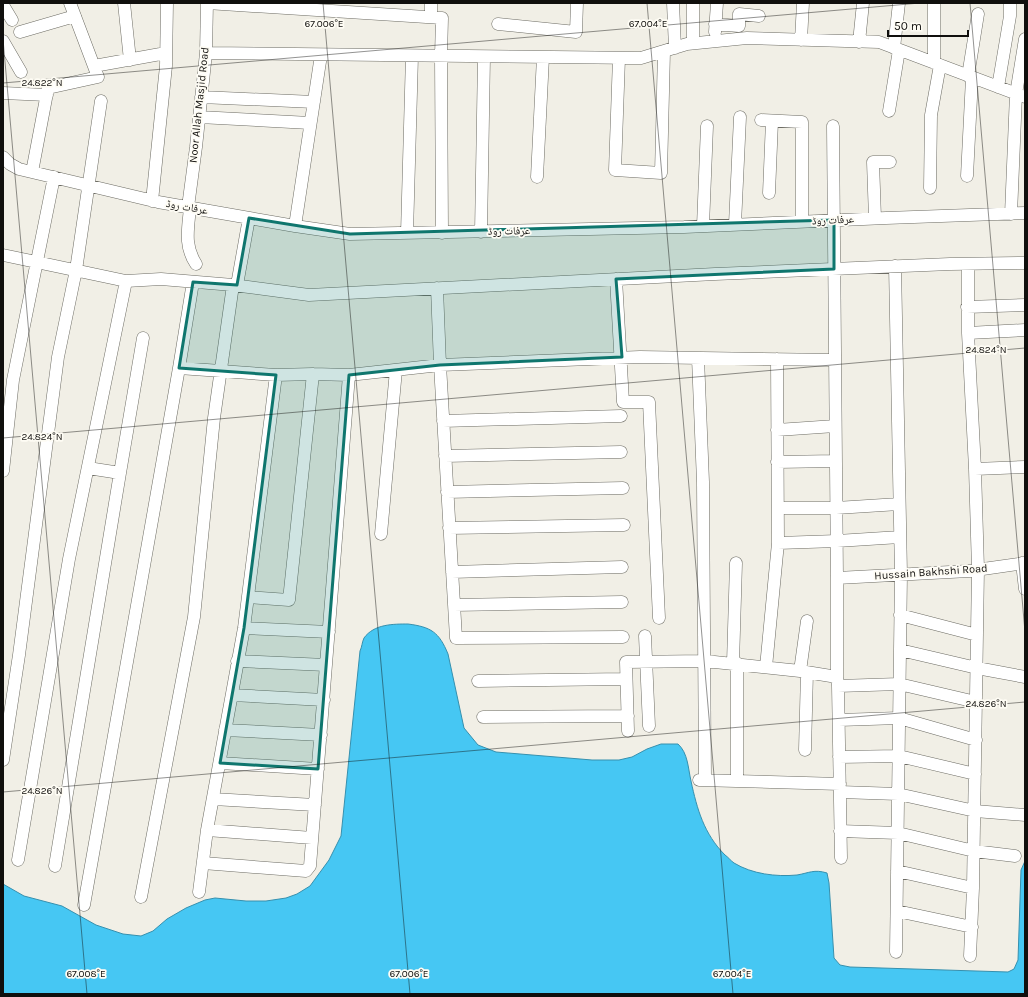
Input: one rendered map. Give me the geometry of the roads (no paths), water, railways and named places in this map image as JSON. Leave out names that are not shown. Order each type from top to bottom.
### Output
[{"type":"street","points":[[32,172],[48,88],[98,77],[70,3]]},
{"type":"street","points":[[124,3],[130,60]]},
{"type":"street","points":[[152,201],[166,53],[167,3]]},
{"type":"street","points":[[207,3],[343,8],[442,18],[442,233]]},
{"type":"street","name":"Noor Allah Masjid Road","points":[[196,264],[191,256],[187,236],[206,53],[207,3]]},
{"type":"street","points":[[431,3],[431,18]]},
{"type":"street","points":[[498,24],[576,32],[576,3]]},
{"type":"street","points":[[619,58],[614,170],[662,173],[673,3]]},
{"type":"street","points":[[693,3],[693,43]]},
{"type":"street","points":[[714,41],[717,3]]},
{"type":"street","points":[[802,40],[803,3]]},
{"type":"street","points":[[859,42],[863,3]]},
{"type":"street","points":[[888,111],[896,49],[898,3]]},
{"type":"street","points":[[930,188],[931,115],[937,64],[934,3]]},
{"type":"street","points":[[998,88],[1010,16],[1010,3]]},
{"type":"street","points":[[3,5],[12,20]]},
{"type":"street","points":[[715,24],[739,26],[739,14],[759,16]]},
{"type":"street","points":[[967,176],[970,77],[978,14]]},
{"type":"street","points":[[20,32],[75,16]]},
{"type":"street","points":[[206,53],[641,58],[693,43],[747,38],[879,42],[1020,96]]},
{"type":"street","points":[[1010,214],[1025,39]]},
{"type":"street","points":[[3,41],[21,72]]},
{"type":"street","points":[[94,66],[166,53]]},
{"type":"street","points":[[295,226],[321,55]]},
{"type":"street","points":[[407,233],[412,56]]},
{"type":"street","points":[[481,232],[484,57]]},
{"type":"street","points":[[537,177],[543,57]]},
{"type":"street","points":[[3,92],[47,95]]},
{"type":"street","points":[[201,97],[314,102]]},
{"type":"street","points":[[3,760],[4,741],[19,655],[58,357],[76,270],[101,101]]},
{"type":"street","points":[[199,117],[310,123]]},
{"type":"street","points":[[735,224],[740,117]]},
{"type":"street","points":[[769,193],[766,120],[802,122],[802,222]]},
{"type":"street","points":[[703,226],[707,126]]},
{"type":"street","points":[[833,126],[837,681],[841,858]]},
{"type":"street","name":"عرفات روڈ","points":[[3,157],[10,164],[32,172],[152,201],[350,234],[703,226],[1025,213]]},
{"type":"street","points":[[875,218],[874,162],[890,162]]},
{"type":"street","points":[[3,471],[13,380],[54,177]]},
{"type":"street","points":[[140,898],[194,617],[214,418],[235,285],[249,218]]},
{"type":"street","points":[[3,255],[126,281],[161,279],[235,285],[309,295],[894,266],[1025,263]]},
{"type":"street","points":[[968,264],[967,307],[975,468],[978,569],[974,851],[970,956]]},
{"type":"street","points":[[894,266],[901,574],[896,952]]},
{"type":"street","points":[[616,279],[624,402],[649,402],[659,618]]},
{"type":"street","points":[[18,860],[68,567],[126,281]]},
{"type":"street","points":[[84,906],[193,282]]},
{"type":"street","points":[[437,288],[440,366],[456,638],[623,637]]},
{"type":"street","points":[[967,307],[1025,305]]},
{"type":"street","points":[[968,333],[1025,330]]},
{"type":"street","points":[[54,866],[144,338]]},
{"type":"street","points":[[179,368],[276,375],[349,375],[440,366],[622,357],[834,360]]},
{"type":"street","points":[[698,358],[704,482],[705,660],[702,780],[840,788],[898,794],[974,811],[1025,815]]},
{"type":"street","points":[[766,667],[778,543],[777,359]]},
{"type":"street","points":[[382,534],[396,370]]},
{"type":"street","points":[[248,597],[289,600],[313,374]]},
{"type":"street","points":[[199,892],[207,830],[244,628],[276,375]]},
{"type":"street","points":[[203,863],[306,871],[310,866],[349,375]]},
{"type":"street","points":[[443,421],[621,416]]},
{"type":"street","points":[[777,430],[835,426]]},
{"type":"street","points":[[445,456],[621,452]]},
{"type":"street","points":[[777,462],[836,461]]},
{"type":"street","points":[[975,468],[1025,467]]},
{"type":"street","points":[[88,468],[120,473]]},
{"type":"street","points":[[447,492],[623,488]]},
{"type":"street","points":[[778,508],[836,508],[899,504]]},
{"type":"street","points":[[449,528],[624,525]]},
{"type":"street","points":[[778,543],[900,537]]},
{"type":"street","points":[[736,563],[735,663],[737,781]]},
{"type":"street","points":[[1023,563],[1025,589]]},
{"type":"street","name":"Hussain Bakhshi Road","points":[[837,578],[978,569],[1023,563]]},
{"type":"street","points":[[452,572],[622,567]]},
{"type":"street","points":[[454,605],[622,602]]},
{"type":"street","points":[[900,614],[977,634]]},
{"type":"street","points":[[805,750],[804,672],[807,621]]},
{"type":"street","points":[[244,628],[329,632]]},
{"type":"street","points":[[645,636],[649,726]]},
{"type":"street","points":[[900,650],[977,668],[1025,677]]},
{"type":"street","points":[[628,731],[626,662],[705,660],[735,663],[804,672],[837,681],[899,684],[976,702]]},
{"type":"street","points":[[237,661],[326,665]]},
{"type":"street","points":[[478,681],[626,678]]},
{"type":"street","points":[[232,695],[324,700]]},
{"type":"street","points":[[483,717],[628,716]]},
{"type":"street","points":[[839,720],[899,718],[976,740]]},
{"type":"street","points":[[226,730],[321,735]]},
{"type":"street","points":[[839,757],[898,756],[975,774]]},
{"type":"street","points":[[220,763],[318,769]]},
{"type":"street","points":[[213,799],[315,805]]},
{"type":"street","points":[[207,830],[312,838]]},
{"type":"street","points":[[840,831],[898,833],[974,851],[1015,856]]},
{"type":"street","points":[[897,872],[973,888]]},
{"type":"street","points":[[897,911],[972,927]]},
{"type":"water","points":[[408,624],[428,629],[441,640],[448,654],[464,728],[478,745],[496,752],[592,760],[619,760],[632,757],[661,744],[678,744],[686,756],[702,821],[718,847],[733,862],[748,870],[781,876],[797,875],[815,871],[827,873],[834,958],[840,965],[850,967],[1008,972],[1014,969],[1018,960],[1021,870],[1025,861],[1025,994],[3,994],[3,884],[24,896],[62,906],[96,925],[123,934],[141,936],[153,931],[167,919],[186,908],[205,900],[215,898],[266,901],[286,898],[297,894],[310,886],[329,860],[341,836],[360,651],[363,640],[368,633],[378,627]]}]
